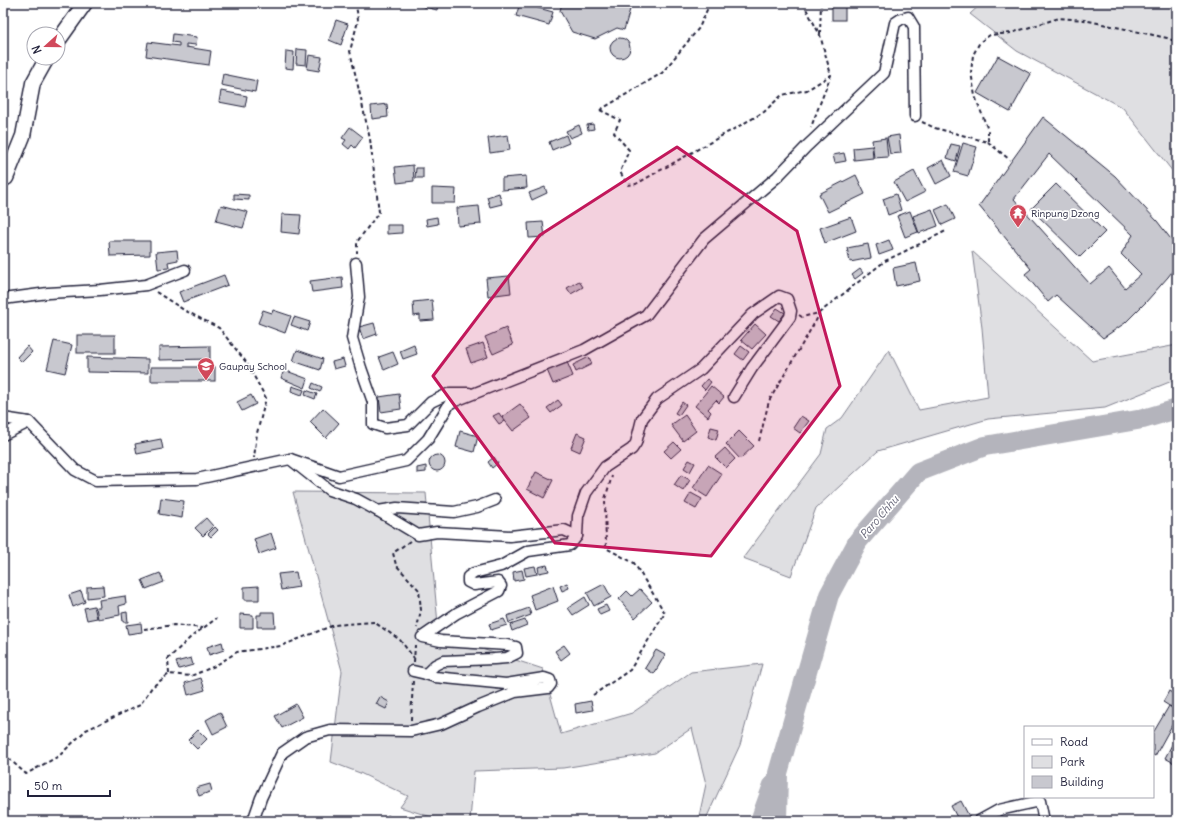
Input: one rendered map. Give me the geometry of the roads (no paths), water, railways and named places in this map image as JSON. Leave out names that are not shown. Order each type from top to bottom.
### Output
[{"type":"street","points":[[66,30],[85,3]]},
{"type":"street","points":[[3,418],[29,422],[75,470],[96,481],[197,479],[290,459],[339,476],[406,461],[428,439],[450,403],[584,350],[646,315],[704,239],[777,177],[807,146],[884,73],[895,23],[908,17],[914,27],[915,116]]},
{"type":"street","points":[[4,179],[23,136],[34,83],[43,66]]},
{"type":"street","points":[[356,263],[359,297],[352,338],[373,402],[373,424],[385,428],[408,425],[431,402],[450,392],[465,393],[482,391]]},
{"type":"street","points":[[3,299],[48,293],[126,288],[146,285],[185,270]]},
{"type":"street","points":[[426,674],[435,665],[442,661],[507,658],[517,653],[516,647],[508,645],[441,641],[419,637],[457,613],[500,591],[501,586],[498,582],[474,585],[468,582],[468,577],[474,573],[501,566],[528,551],[570,545],[577,536],[578,516],[586,493],[605,467],[632,450],[636,443],[642,419],[657,399],[701,369],[753,314],[779,296],[787,299],[791,311],[790,317],[752,368],[734,397]]},
{"type":"street","points":[[3,435],[29,422]]},
{"type":"street","points":[[290,459],[329,490],[356,499],[418,535],[437,532],[510,536],[564,530],[577,536]]},
{"type":"street","points":[[378,511],[397,508],[454,512],[476,507],[495,500]]},
{"type":"street","points":[[253,821],[261,798],[282,753],[305,737],[330,730],[411,731],[441,724],[516,692],[548,688],[551,684],[550,680],[544,678],[506,684],[435,677],[413,671]]},
{"type":"street","points":[[979,821],[1000,810],[1040,801],[1044,821]]},
{"type":"waterway","name":"Paro Chhu","points":[[777,821],[778,773],[829,595],[858,541],[918,472],[985,446],[1143,419],[1177,409]]},
{"type":"waterway","points":[[760,821],[773,785]]},
{"type":"place","name":"Rinpung Dzong","points":[[1018,228]]},
{"type":"place","name":"Gaupay School","points":[[206,381]]}]
